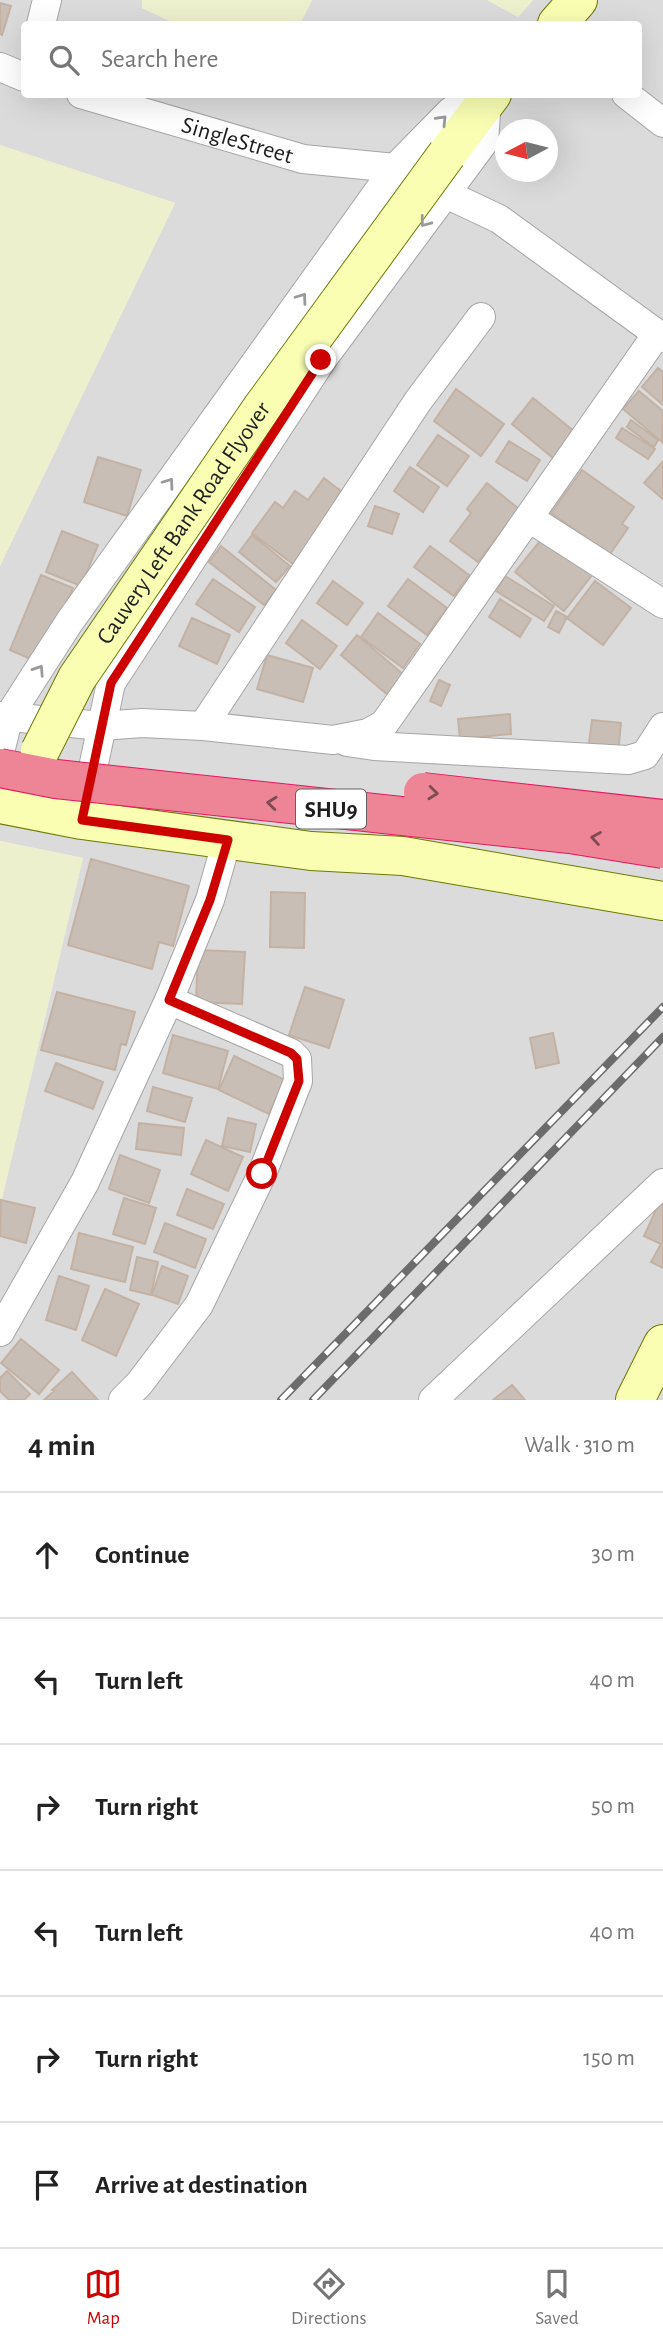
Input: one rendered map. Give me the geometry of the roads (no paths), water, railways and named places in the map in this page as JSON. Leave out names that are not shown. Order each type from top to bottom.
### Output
[{"type":"highway","name":"SHU9","points":[[3,725],[40,751],[136,764],[480,797],[663,819]]},
{"type":"highway","name":"SHU9","points":[[0,768],[56,779],[570,834],[663,849]]},
{"type":"main road","points":[[560,21],[578,0]]},
{"type":"main road","name":"Cauvery Left Bank Road Flyover","points":[[40,751],[77,677],[261,409],[488,98]]},
{"type":"main road","points":[[0,804],[82,820],[311,851],[403,856],[663,901]]},
{"type":"main road","points":[[635,1400],[663,1344]]},
{"type":"street","points":[[42,21],[47,0]]},
{"type":"street","points":[[0,67],[21,76]]},
{"type":"street","name":"SingleStreet","points":[[95,98],[303,159],[396,168]]},
{"type":"street","points":[[0,752],[3,725],[70,621],[396,168],[452,111],[486,98]]},
{"type":"street","points":[[82,820],[111,683],[321,360],[484,142],[489,98]]},
{"type":"street","points":[[631,98],[663,123]]},
{"type":"street","points":[[333,740],[368,733],[384,724],[660,336],[499,219],[446,194]]},
{"type":"street","points":[[203,726],[418,401],[481,317]]},
{"type":"street","points":[[529,518],[663,604]]},
{"type":"street","points":[[3,725],[101,726],[142,723],[203,726],[374,746],[628,760],[645,755],[663,727]]},
{"type":"street","points":[[0,1332],[85,1182],[169,1000],[210,900],[228,840]]},
{"type":"street","points":[[123,1400],[139,1384],[199,1305],[262,1174],[299,1081],[297,1059],[291,1053],[169,1000]]},
{"type":"street","points":[[433,1400],[663,1184]]},
{"type":"railway","points":[[281,1400],[663,1007]]},
{"type":"railway","points":[[313,1400],[663,1037]]}]
